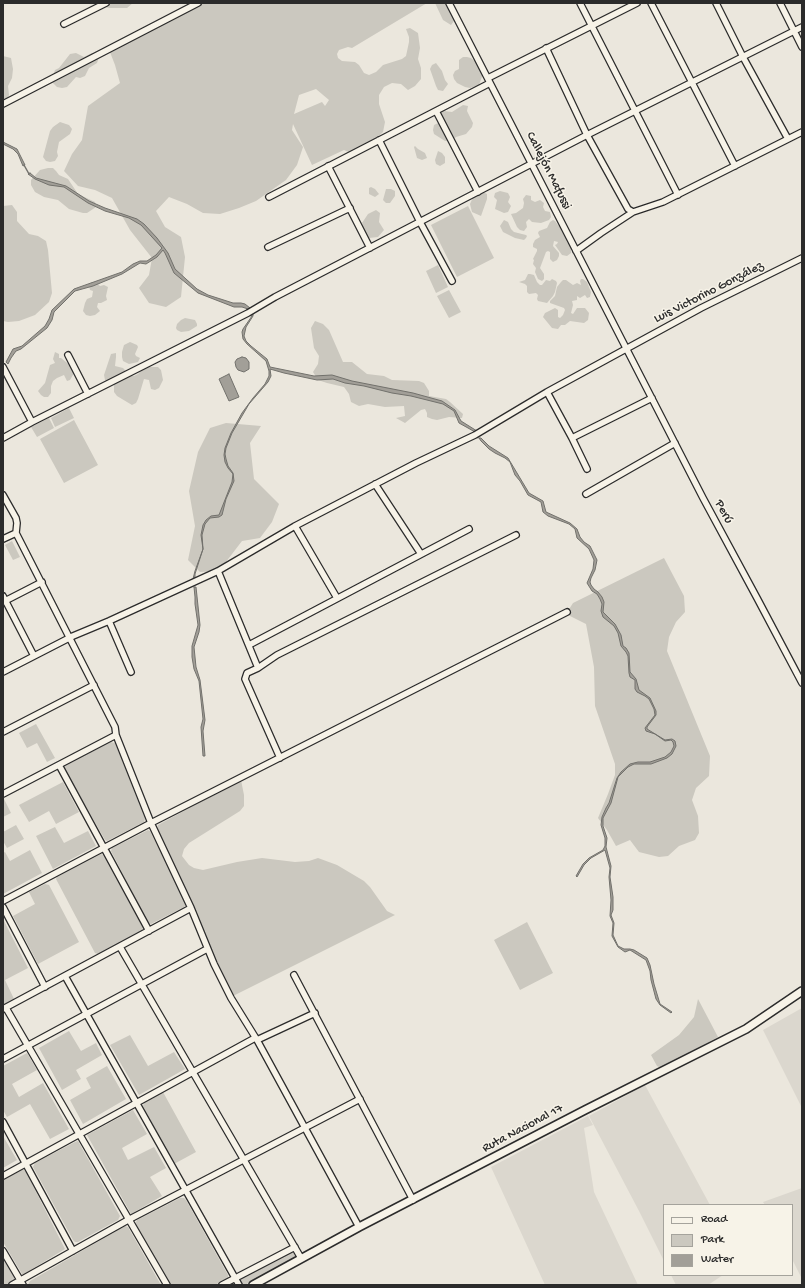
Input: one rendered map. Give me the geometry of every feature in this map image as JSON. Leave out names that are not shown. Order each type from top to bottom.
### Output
[{"type":"street","points":[[64,24],[106,3]]},
{"type":"street","points":[[3,104],[198,3]]},
{"type":"street","name":"Callejón Mafussi","points":[[449,3],[627,349]]},
{"type":"street","points":[[580,3],[678,195]]},
{"type":"street","points":[[268,197],[436,111],[546,48],[636,3]]},
{"type":"street","points":[[651,3],[735,166]]},
{"type":"street","points":[[716,3],[743,57],[788,139]]},
{"type":"street","points":[[780,3],[802,47]]},
{"type":"street","points":[[3,438],[248,313],[275,297],[587,135],[802,27]]},
{"type":"street","points":[[546,48],[587,135],[628,210],[633,212]]},
{"type":"street","points":[[436,111],[478,192]]},
{"type":"street","points":[[576,251],[601,232],[633,212],[663,202],[678,195],[802,132]]},
{"type":"street","points":[[379,140],[420,222],[452,281]]},
{"type":"street","points":[[328,166],[370,248]]},
{"type":"street","points":[[268,247],[350,208]]},
{"type":"street","name":"Luis Victorino González","points":[[3,672],[70,637],[109,621],[218,571],[295,526],[416,463],[475,435],[547,392],[700,308],[802,258]]},
{"type":"street","name":"Perú","points":[[627,349],[802,683]]},
{"type":"street","points":[[68,356],[88,394]]},
{"type":"street","points":[[4,368],[32,422]]},
{"type":"street","points":[[547,392],[587,469]]},
{"type":"street","points":[[572,438],[652,398]]},
{"type":"street","points":[[586,494],[675,443]]},
{"type":"street","points":[[375,484],[421,554]]},
{"type":"street","points":[[3,495],[18,523],[16,532],[115,726],[116,735],[151,823],[191,908],[214,964],[231,998],[256,1039],[359,1227]]},
{"type":"street","points":[[295,526],[337,598]]},
{"type":"street","points":[[249,645],[469,529]]},
{"type":"street","points":[[3,539],[16,532]]},
{"type":"street","points":[[280,758],[245,679],[247,673],[258,668],[277,655],[516,535]]},
{"type":"street","points":[[218,571],[258,668]]},
{"type":"street","points":[[34,656],[4,599],[42,582]]},
{"type":"street","points":[[3,901],[151,823],[567,612]]},
{"type":"street","points":[[109,621],[131,672]]},
{"type":"street","points":[[3,732],[94,685]]},
{"type":"street","points":[[3,794],[116,735]]},
{"type":"street","points":[[59,765],[149,931]]},
{"type":"street","points":[[3,908],[45,987]]},
{"type":"street","points":[[166,1285],[29,1045],[5,1008],[191,908]]},
{"type":"street","points":[[120,947],[301,1258]]},
{"type":"street","points":[[3,1059],[207,949]]},
{"type":"street","points":[[294,975],[413,1200]]},
{"type":"street","points":[[65,976],[239,1285]]},
{"type":"street","name":"Ruta Nacional 17","points":[[253,1285],[359,1227],[585,1110],[746,1029],[802,991]]},
{"type":"street","points":[[3,1176],[256,1039],[315,1013]]},
{"type":"street","points":[[12,1285],[22,1283],[73,1251],[128,1220],[360,1100]]},
{"type":"street","points":[[3,1122],[73,1251]]},
{"type":"street","points":[[222,1285],[294,1247]]},
{"type":"street","points":[[3,1251],[22,1283]]},
{"type":"shaded area","points":[[802,1008],[802,1108],[763,1030]]},
{"type":"shaded area","points":[[645,1085],[709,1204],[663,1204],[663,1259],[639,1211],[589,1116]]},
{"type":"shaded area","points":[[588,1116],[593,1125],[584,1128],[594,1192],[638,1285],[545,1285],[491,1167]]},
{"type":"shaded area","points":[[802,1188],[802,1279],[793,1261],[793,1204],[764,1204],[763,1202]]},
{"type":"shaded area","points":[[672,1276],[722,1276],[708,1285],[676,1285]]},
{"type":"green space","points":[[97,3],[133,3],[127,8],[109,8]]},
{"type":"green space","points":[[203,3],[427,3],[352,48],[348,47],[339,50],[337,54],[338,58],[342,61],[355,62],[364,73],[369,75],[376,72],[383,65],[402,59],[406,56],[409,37],[406,29],[410,28],[418,33],[420,48],[418,59],[421,68],[421,79],[415,86],[408,90],[401,84],[392,83],[384,87],[379,95],[379,104],[385,122],[383,132],[369,145],[353,154],[344,150],[312,165],[293,124],[292,130],[303,147],[297,165],[286,180],[256,201],[220,214],[203,213],[187,204],[169,197],[156,211],[165,227],[181,237],[185,257],[181,297],[166,307],[149,303],[139,288],[149,275],[152,258],[130,230],[112,198],[95,190],[78,186],[64,171],[72,154],[82,140],[88,106],[120,83],[108,47]],"holes":[[[316,89],[329,100],[325,106],[322,102],[294,114],[299,95]]]},
{"type":"green space","points":[[435,3],[445,3],[452,12],[454,21],[451,25],[443,20]]},
{"type":"green space","points":[[76,53],[84,57],[92,53],[100,54],[97,63],[89,68],[85,76],[80,78],[76,77],[67,87],[57,87],[51,81],[55,70],[59,68],[70,54]]},
{"type":"green space","points":[[3,56],[11,58],[13,69],[12,78],[8,86],[9,95],[3,112]]},
{"type":"green space","points":[[463,57],[471,58],[482,67],[484,71],[479,85],[470,88],[465,87],[457,83],[454,79],[453,75],[455,71],[459,69],[459,60]]},
{"type":"green space","points":[[436,63],[442,71],[448,84],[443,91],[438,90],[430,69],[432,65]]},
{"type":"green space","points":[[463,105],[468,106],[467,111],[473,123],[472,127],[466,134],[456,137],[453,140],[445,141],[434,134],[434,125],[438,123],[439,112],[452,112]]},
{"type":"green space","points":[[60,122],[69,125],[72,129],[70,134],[59,142],[57,152],[58,156],[55,161],[46,161],[43,157],[50,131]]},
{"type":"green space","points":[[415,146],[425,153],[427,158],[422,160],[417,158]]},
{"type":"green space","points":[[438,151],[445,157],[445,163],[440,166],[436,164],[435,160]]},
{"type":"green space","points":[[53,168],[59,175],[68,179],[78,194],[95,202],[96,207],[87,213],[83,213],[69,209],[58,200],[44,197],[35,192],[31,185],[31,180],[40,170]]},
{"type":"green space","points":[[371,187],[379,194],[375,197],[369,194],[369,188]]},
{"type":"green space","points":[[386,189],[395,191],[395,196],[390,203],[386,203],[383,200]]},
{"type":"green space","points":[[500,191],[508,193],[510,197],[508,202],[511,206],[508,212],[504,213],[495,209],[497,200],[494,197],[495,193]]},
{"type":"green space","points":[[483,192],[487,194],[487,199],[481,216],[472,212],[470,204],[474,195]]},
{"type":"green space","points":[[526,195],[531,196],[531,200],[535,202],[540,200],[544,203],[543,207],[545,211],[550,212],[551,217],[549,220],[541,223],[532,222],[529,219],[526,222],[527,227],[524,231],[517,227],[511,214],[516,213],[523,208],[523,199]]},
{"type":"green space","points":[[12,205],[17,212],[17,221],[29,234],[38,236],[46,241],[52,293],[49,302],[35,315],[19,321],[8,322],[3,321],[3,206]]},
{"type":"green space","points":[[468,206],[494,258],[457,277],[431,225]]},
{"type":"green space","points":[[376,210],[380,213],[379,222],[384,230],[378,237],[369,238],[365,236],[362,223],[368,214]]},
{"type":"green space","points":[[504,220],[508,222],[514,232],[526,235],[526,238],[524,240],[515,238],[503,232],[500,226]]},
{"type":"green space","points":[[553,220],[563,230],[567,242],[571,246],[571,253],[567,256],[562,255],[555,245],[558,242],[554,241],[553,246],[559,253],[559,256],[557,260],[553,262],[550,259],[550,252],[546,252],[540,268],[544,274],[544,279],[542,281],[538,279],[535,272],[536,268],[533,264],[533,259],[537,249],[533,247],[533,244],[535,240],[540,237],[538,233],[539,231],[547,228]]},
{"type":"green space","points":[[438,265],[448,287],[436,293],[426,271]]},
{"type":"green space","points":[[528,274],[534,275],[540,285],[542,285],[546,280],[550,281],[552,279],[556,281],[555,292],[547,303],[538,301],[538,295],[536,293],[529,294],[527,292],[527,286],[519,282],[525,280]]},
{"type":"green space","points":[[581,279],[587,282],[591,292],[590,297],[587,298],[585,295],[580,298],[577,296],[577,300],[572,301],[573,305],[571,313],[573,314],[577,308],[585,308],[589,313],[588,320],[584,323],[570,321],[565,325],[561,325],[558,329],[552,328],[543,317],[545,313],[555,308],[558,310],[558,317],[560,318],[565,310],[564,308],[550,303],[555,296],[557,287],[563,280],[566,280],[573,285],[577,283],[581,285]]},
{"type":"green space","points":[[91,282],[96,282],[100,286],[104,285],[108,287],[106,296],[107,300],[98,303],[97,307],[100,311],[95,315],[90,316],[86,315],[83,311],[87,299],[92,297],[93,291],[90,290],[89,286]]},
{"type":"green space","points":[[449,290],[461,312],[449,318],[437,296]]},
{"type":"green space","points":[[185,318],[195,320],[197,326],[189,331],[181,332],[176,328],[177,324]]},
{"type":"green space","points":[[315,321],[323,324],[329,330],[343,362],[352,362],[367,374],[384,376],[392,380],[419,381],[424,383],[429,391],[429,396],[446,399],[463,414],[462,418],[449,417],[437,420],[432,419],[427,417],[425,409],[421,410],[405,423],[396,418],[405,416],[404,406],[385,407],[368,404],[359,406],[351,402],[349,394],[344,387],[318,380],[313,372],[318,364],[319,356],[314,348],[311,328]]},
{"type":"green space","points":[[130,342],[137,345],[138,347],[135,354],[140,358],[138,362],[129,364],[123,361],[122,352],[124,345]]},
{"type":"green space","points":[[55,352],[59,354],[59,358],[71,366],[74,373],[70,380],[67,381],[64,375],[53,381],[51,393],[48,397],[44,397],[38,391],[45,383],[50,365],[55,363],[53,359]]},
{"type":"green space","points":[[116,353],[115,366],[123,368],[130,375],[134,376],[138,374],[145,367],[158,367],[161,370],[163,380],[159,388],[155,390],[151,389],[149,380],[144,379],[138,399],[136,403],[132,405],[117,396],[114,392],[114,383],[105,380],[104,375],[111,354]]},
{"type":"green space","points":[[69,408],[74,418],[55,427],[51,418]]},
{"type":"green space","points":[[49,418],[54,428],[37,437],[31,427]]},
{"type":"green space","points":[[74,420],[98,465],[64,483],[40,439]]},
{"type":"green space","points":[[226,423],[261,426],[250,443],[254,479],[279,504],[272,522],[260,538],[242,541],[219,571],[200,572],[188,560],[195,526],[189,491],[198,452],[210,428]]},
{"type":"green space","points":[[12,541],[20,557],[13,560],[5,545]]},
{"type":"green space","points":[[664,558],[684,596],[685,612],[676,622],[669,637],[667,651],[710,756],[709,776],[696,788],[692,800],[698,816],[699,833],[695,840],[679,846],[668,856],[659,857],[639,852],[630,840],[616,846],[598,818],[615,775],[615,764],[595,706],[594,667],[586,624],[566,614],[573,603]]},
{"type":"green space","points":[[36,724],[55,758],[47,762],[37,743],[27,748],[19,733]]},
{"type":"green space","points":[[111,742],[115,743],[145,819],[144,822],[107,841],[105,840],[64,768],[65,765]]},
{"type":"green space","points":[[241,780],[244,795],[244,806],[240,811],[189,843],[184,849],[182,856],[189,865],[203,870],[262,858],[295,862],[309,861],[318,858],[337,865],[364,881],[387,911],[395,915],[233,996],[219,969],[194,908],[157,828],[158,825]]},
{"type":"green space","points":[[63,782],[79,812],[56,824],[49,811],[29,822],[19,805]]},
{"type":"green space","points":[[3,797],[11,813],[3,817]]},
{"type":"green space","points":[[16,825],[24,839],[7,848],[3,841],[3,832]]},
{"type":"green space","points":[[55,827],[64,843],[88,831],[96,846],[53,869],[36,836]]},
{"type":"green space","points":[[148,830],[150,831],[186,904],[184,907],[151,924],[148,923],[111,851],[112,848]]},
{"type":"green space","points":[[30,850],[42,873],[3,894],[3,853],[5,852],[10,861]]},
{"type":"green space","points":[[101,854],[103,855],[143,928],[142,931],[98,954],[95,953],[56,879],[57,877]]},
{"type":"green space","points":[[45,884],[49,885],[79,942],[38,964],[13,916],[35,904],[29,892]]},
{"type":"green space","points":[[3,919],[28,968],[5,980],[14,999],[3,1005]]},
{"type":"green space","points":[[527,922],[553,973],[520,990],[494,940]]},
{"type":"green space","points":[[698,999],[718,1037],[661,1068],[657,1066],[651,1055],[679,1035],[694,1017]]},
{"type":"green space","points":[[69,1031],[81,1051],[96,1043],[102,1055],[76,1070],[81,1079],[62,1090],[39,1048]]},
{"type":"green space","points":[[130,1035],[148,1066],[174,1052],[185,1069],[139,1095],[110,1045]]},
{"type":"green space","points":[[27,1053],[37,1070],[12,1084],[19,1097],[43,1083],[69,1129],[50,1139],[30,1104],[7,1117],[3,1110],[3,1066]]},
{"type":"green space","points":[[107,1066],[126,1099],[83,1124],[70,1100],[91,1088],[86,1078]]},
{"type":"green space","points":[[163,1092],[196,1152],[174,1164],[143,1106],[144,1103]]},
{"type":"green space","points":[[133,1110],[147,1134],[122,1148],[128,1160],[154,1147],[166,1168],[150,1177],[162,1196],[131,1214],[87,1135]]},
{"type":"green space","points":[[3,1136],[17,1160],[3,1168]]},
{"type":"green space","points":[[78,1141],[120,1216],[118,1220],[78,1242],[75,1242],[33,1167],[35,1163]]},
{"type":"green space","points":[[22,1170],[26,1172],[65,1249],[24,1274],[22,1274],[3,1242],[3,1180]]},
{"type":"green space","points":[[180,1198],[184,1198],[186,1200],[228,1275],[228,1278],[215,1285],[170,1285],[135,1224],[137,1220]]},
{"type":"green space","points":[[125,1226],[128,1227],[161,1285],[28,1285],[30,1281]]},
{"type":"green space","points":[[292,1252],[296,1255],[294,1258],[245,1285],[240,1281],[241,1278]]},
{"type":"green space","points":[[3,1258],[15,1277],[14,1281],[7,1285],[3,1285]]},
{"type":"water","points":[[3,142],[17,149],[25,165],[23,166],[18,154],[13,149],[3,144]]},
{"type":"water","points":[[30,173],[36,178],[66,186],[89,201],[105,208],[137,219],[157,238],[168,253],[175,269],[197,289],[208,295],[233,303],[245,304],[250,308],[234,307],[198,293],[174,273],[163,250],[157,257],[146,264],[140,263],[122,274],[93,286],[75,291],[54,312],[52,320],[47,328],[21,349],[16,351],[8,364],[6,362],[13,349],[22,346],[45,326],[52,310],[74,289],[122,272],[140,261],[147,261],[156,255],[162,248],[141,225],[129,218],[105,211],[88,203],[64,187],[49,185],[35,179],[28,174]]},
{"type":"water","points":[[253,312],[253,316],[246,327],[244,336],[246,341],[251,346],[267,359],[270,367],[314,376],[332,375],[352,381],[413,393],[442,401],[455,410],[461,421],[477,431],[475,432],[459,423],[454,411],[443,404],[345,383],[333,379],[317,380],[270,369],[271,376],[268,382],[249,404],[232,433],[226,448],[226,459],[228,466],[233,473],[234,481],[226,499],[222,515],[219,517],[210,518],[205,524],[202,535],[203,549],[201,535],[203,525],[211,516],[219,515],[232,482],[233,474],[225,462],[225,448],[231,433],[242,413],[253,398],[265,384],[269,376],[266,361],[243,339],[243,329],[252,316],[251,313]]},
{"type":"water","points":[[242,357],[246,358],[249,362],[249,369],[244,372],[238,370],[235,362],[237,359]]},
{"type":"water","points":[[229,374],[239,397],[229,401],[219,379]]},
{"type":"water","points":[[479,438],[508,458],[529,493],[543,501],[546,512],[570,523],[577,529],[584,542],[590,546],[597,560],[590,582],[591,585],[602,597],[604,602],[603,612],[615,624],[621,635],[623,646],[629,653],[630,672],[636,679],[639,690],[650,698],[656,711],[656,715],[647,729],[665,740],[672,739],[675,741],[676,746],[672,754],[667,758],[651,764],[634,764],[628,767],[618,777],[611,803],[603,818],[603,826],[607,838],[606,847],[611,866],[610,877],[613,910],[611,915],[614,923],[613,935],[618,946],[624,949],[634,950],[647,958],[660,1004],[672,1012],[671,1013],[660,1005],[656,999],[646,960],[630,950],[625,952],[618,947],[612,936],[613,923],[610,916],[611,900],[609,877],[610,868],[605,850],[591,858],[584,865],[577,877],[576,876],[583,864],[589,858],[603,850],[605,846],[605,838],[601,825],[602,817],[609,803],[617,778],[621,772],[630,764],[650,762],[665,757],[671,752],[674,746],[673,742],[671,740],[665,741],[655,734],[646,731],[645,728],[655,715],[654,709],[649,699],[637,692],[635,689],[635,680],[630,677],[629,673],[628,656],[621,646],[618,633],[614,626],[603,617],[600,599],[587,583],[593,569],[594,560],[589,549],[577,538],[575,529],[569,524],[548,516],[543,512],[541,502],[528,495],[515,475],[510,462],[489,449]]},
{"type":"water","points":[[203,549],[195,578],[193,579],[195,571]]},
{"type":"water","points":[[194,587],[196,587],[200,625],[194,647],[205,720],[203,731],[205,756],[203,756],[201,727],[203,719],[199,681],[194,669],[192,657],[192,646],[198,625]]},
{"type":"waterway","points":[[24,165],[29,174]]}]
